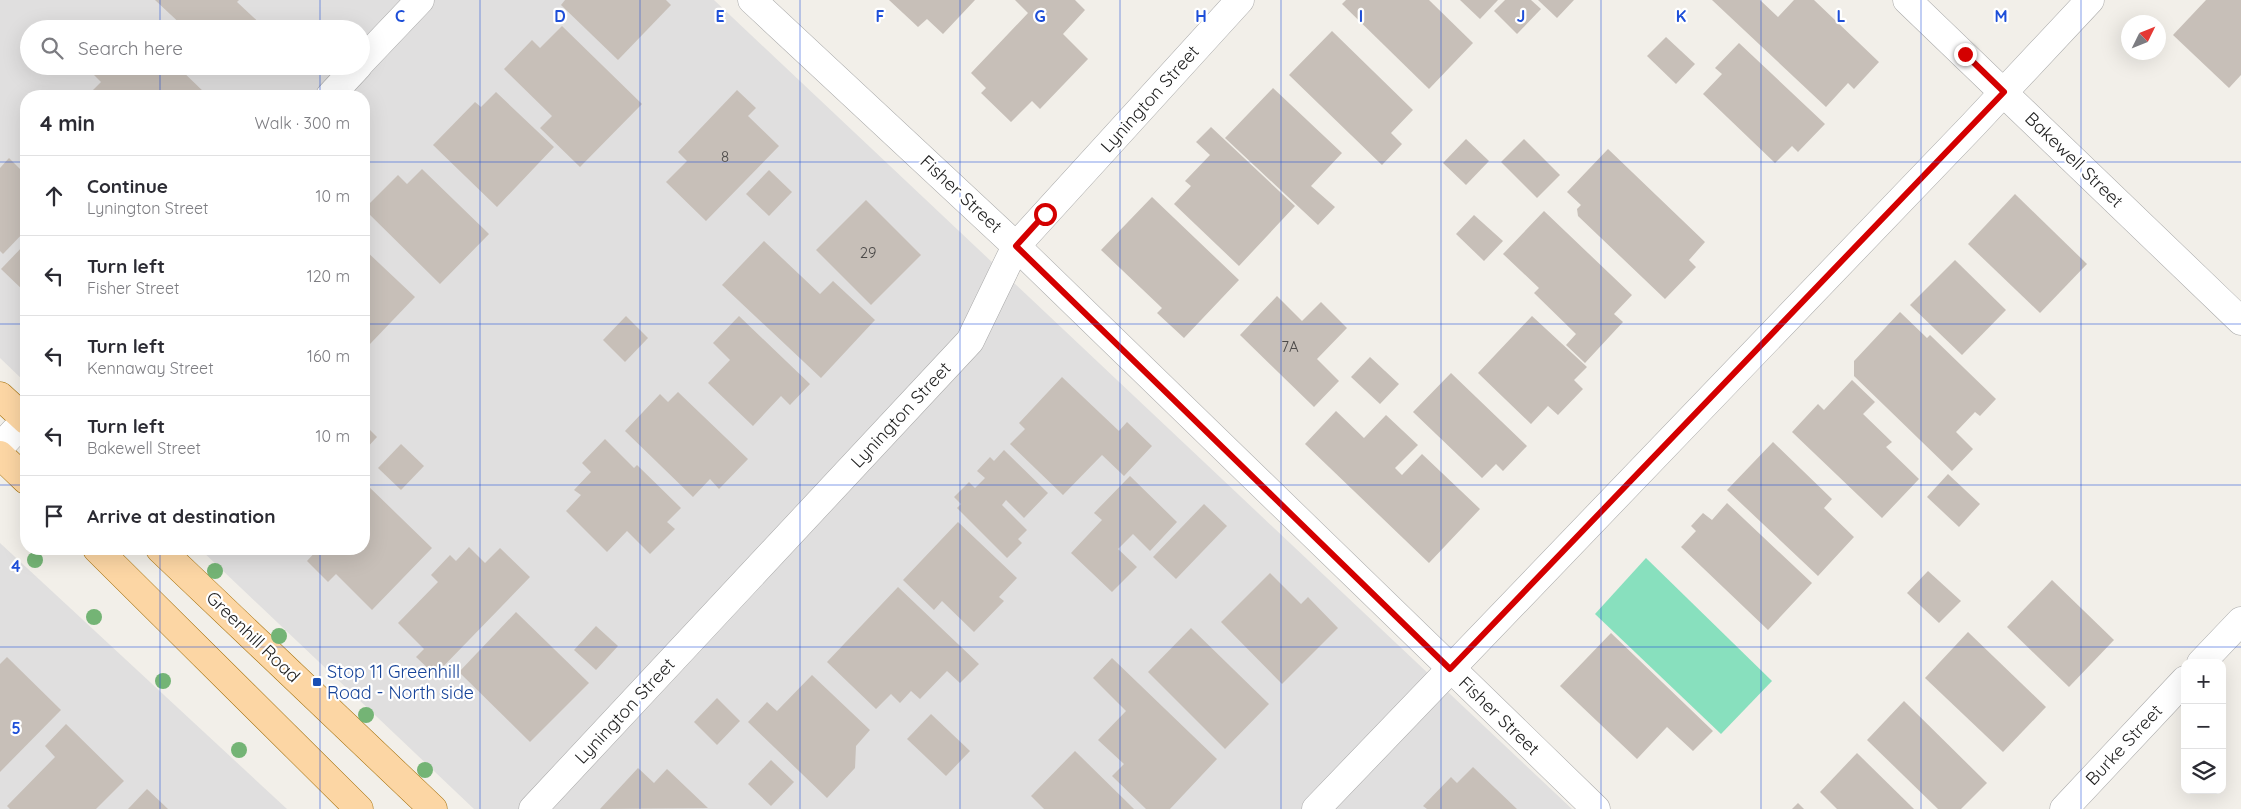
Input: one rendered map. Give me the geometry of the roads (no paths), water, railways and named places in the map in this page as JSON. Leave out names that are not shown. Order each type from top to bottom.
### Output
[{"type":"main road","points":[[0,396],[20,414]]},
{"type":"main road","points":[[0,455],[20,474]]},
{"type":"main road","points":[[103,555],[359,809]]},
{"type":"main road","name":"Greenhill Road","points":[[166,555],[433,809]]},
{"type":"street","points":[[370,53],[420,0]]},
{"type":"street","name":"Fisher Street","points":[[752,0],[1016,246],[1596,809]]},
{"type":"street","name":"Lynington Street","points":[[534,809],[970,341],[1016,246],[1240,0]]},
{"type":"street","name":"Bakewell Street","points":[[1907,0],[2241,321]]},
{"type":"street","points":[[1316,809],[2090,0]]},
{"type":"street","points":[[336,90],[350,75]]},
{"type":"street","points":[[0,447],[20,426]]},
{"type":"street","points":[[2205,659],[2241,621]]},
{"type":"street","name":"Burke Street","points":[[2064,809],[2181,684]]},
{"type":"place","name":"Stop 11 Greenhill Road - North side","points":[[317,682]]}]
